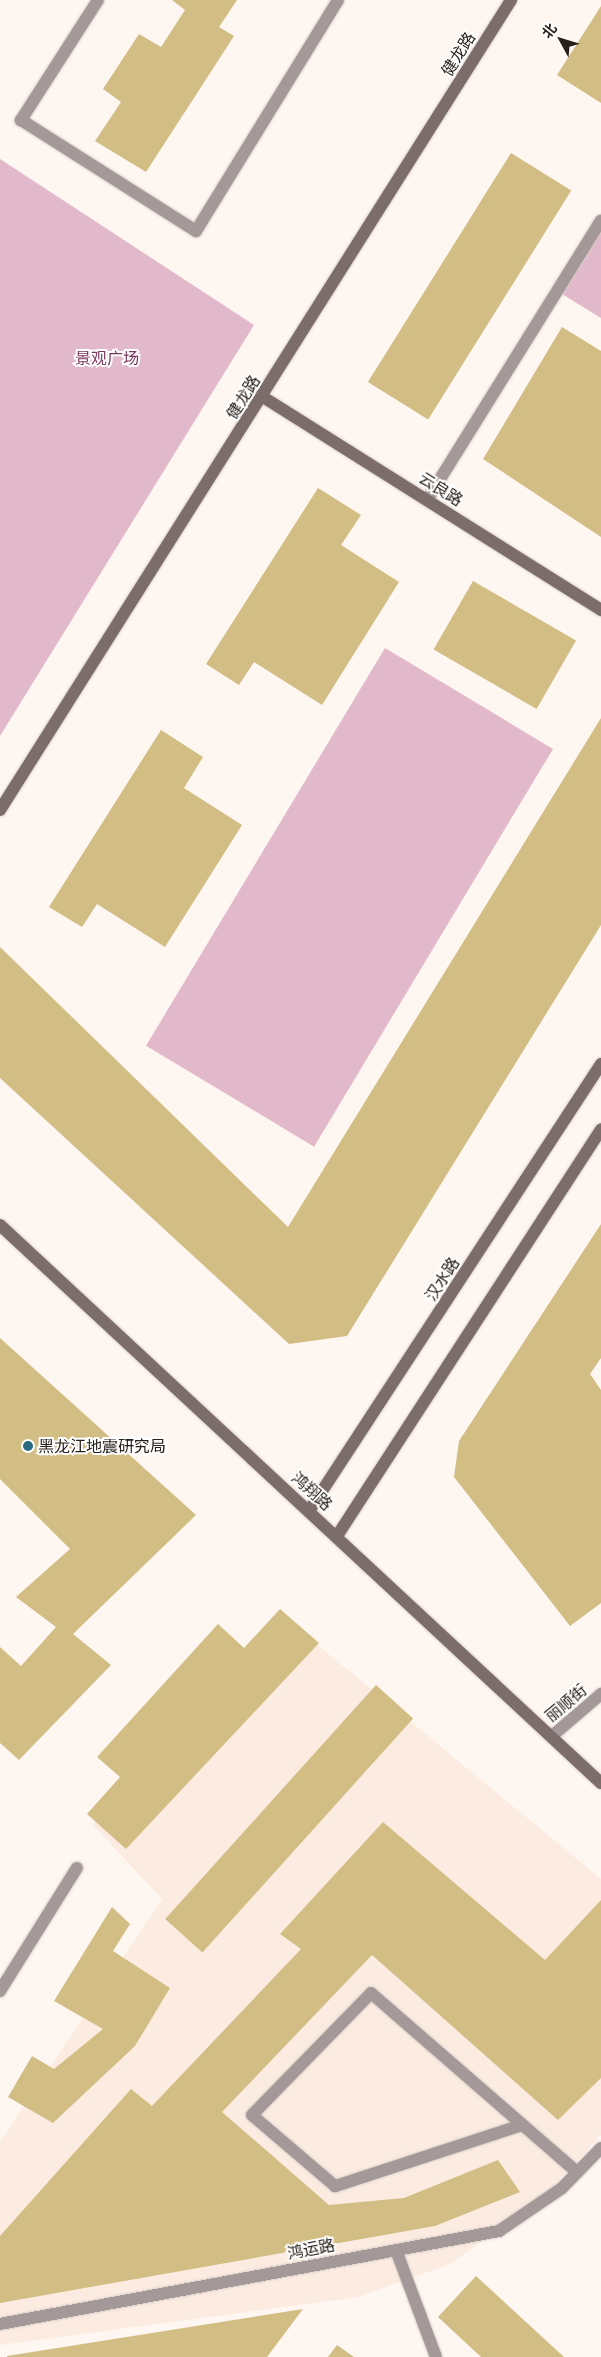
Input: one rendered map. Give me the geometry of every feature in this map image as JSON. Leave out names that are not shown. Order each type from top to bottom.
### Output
[{"type":"main road","name":"健龙路","points":[[0,810],[263,396],[511,0]]},
{"type":"main road","name":"云良路","points":[[263,396],[601,610]]},
{"type":"main road","name":"汉水路","points":[[310,1511],[601,1064]]},
{"type":"main road","points":[[337,1536],[601,1129]]},
{"type":"main road","name":"鸿翔路","points":[[0,1224],[601,1783]]},
{"type":"street","points":[[98,0],[21,120],[196,231],[338,0]]},
{"type":"street","points":[[427,500],[601,221]]},
{"type":"street","name":"丽顺街","points":[[552,1736],[601,1694]]},
{"type":"street","points":[[0,1991],[77,1868]]},
{"type":"street","points":[[522,2125],[335,2186],[252,2115],[371,1993],[576,2172]]},
{"type":"street","name":"鸿运路","points":[[0,2324],[498,2230],[562,2188],[601,2148]]},
{"type":"street","points":[[396,2250],[436,2357]]},
{"type":"shaded area","points":[[285,1618],[601,1879],[601,2135],[544,2196],[450,2264],[358,2297],[0,2345],[0,2142],[162,1899],[93,1825]]},
{"type":"green space","name":"景观广场","points":[[0,159],[254,325],[0,736]]},
{"type":"green space","points":[[601,221],[601,318],[557,291]]},
{"type":"green space","points":[[385,648],[553,749],[314,1147],[146,1046]]},
{"type":"building","points":[[172,0],[237,0],[219,27],[234,36],[146,172],[95,141],[121,102],[103,89],[139,34],[161,47],[185,10]]},
{"type":"building","points":[[601,6],[601,103],[557,75]]},
{"type":"building","points":[[511,153],[571,191],[428,420],[368,382]]},
{"type":"building","points":[[562,327],[601,351],[601,537],[483,459]]},
{"type":"building","points":[[318,488],[361,515],[341,545],[399,582],[322,705],[254,662],[239,685],[206,664]]},
{"type":"building","points":[[473,581],[576,640],[537,709],[434,649]]},
{"type":"building","points":[[601,718],[601,925],[347,1336],[289,1344],[0,1078],[0,947],[288,1227]]},
{"type":"building","points":[[161,730],[203,757],[184,788],[242,825],[165,947],[97,904],[82,927],[49,907]]},
{"type":"building","points":[[601,1224],[601,1358],[590,1374],[601,1390],[601,1603],[570,1626],[454,1477],[459,1441]]},
{"type":"building","points":[[0,1338],[196,1515],[73,1634],[111,1665],[19,1760],[0,1743],[0,1647],[21,1666],[56,1627],[16,1597],[70,1549],[0,1479]]},
{"type":"building","points":[[280,1609],[319,1643],[126,1849],[87,1814],[120,1777],[97,1757],[218,1624],[244,1648]]},
{"type":"building","points":[[376,1685],[413,1718],[202,1953],[165,1919]]},
{"type":"building","points":[[383,1822],[545,1960],[601,1900],[601,2078],[558,2120],[372,1955],[222,2112],[329,2205],[404,2198],[498,2160],[520,2192],[435,2226],[0,2303],[0,2236],[131,2089],[152,2106],[301,1949],[280,1934]]},
{"type":"building","points":[[112,1907],[130,1924],[113,1951],[170,1988],[135,2046],[53,2123],[8,2097],[32,2056],[54,2069],[103,2029],[54,2001]]},
{"type":"building","points":[[476,2276],[564,2357],[481,2357],[438,2317]]},
{"type":"building","points":[[303,2309],[267,2357],[7,2357],[7,2356]]},
{"type":"building","points":[[337,2345],[354,2357],[328,2357]]},
{"type":"place","name":"黑龙江地震研究局","points":[[28,1446]]}]
